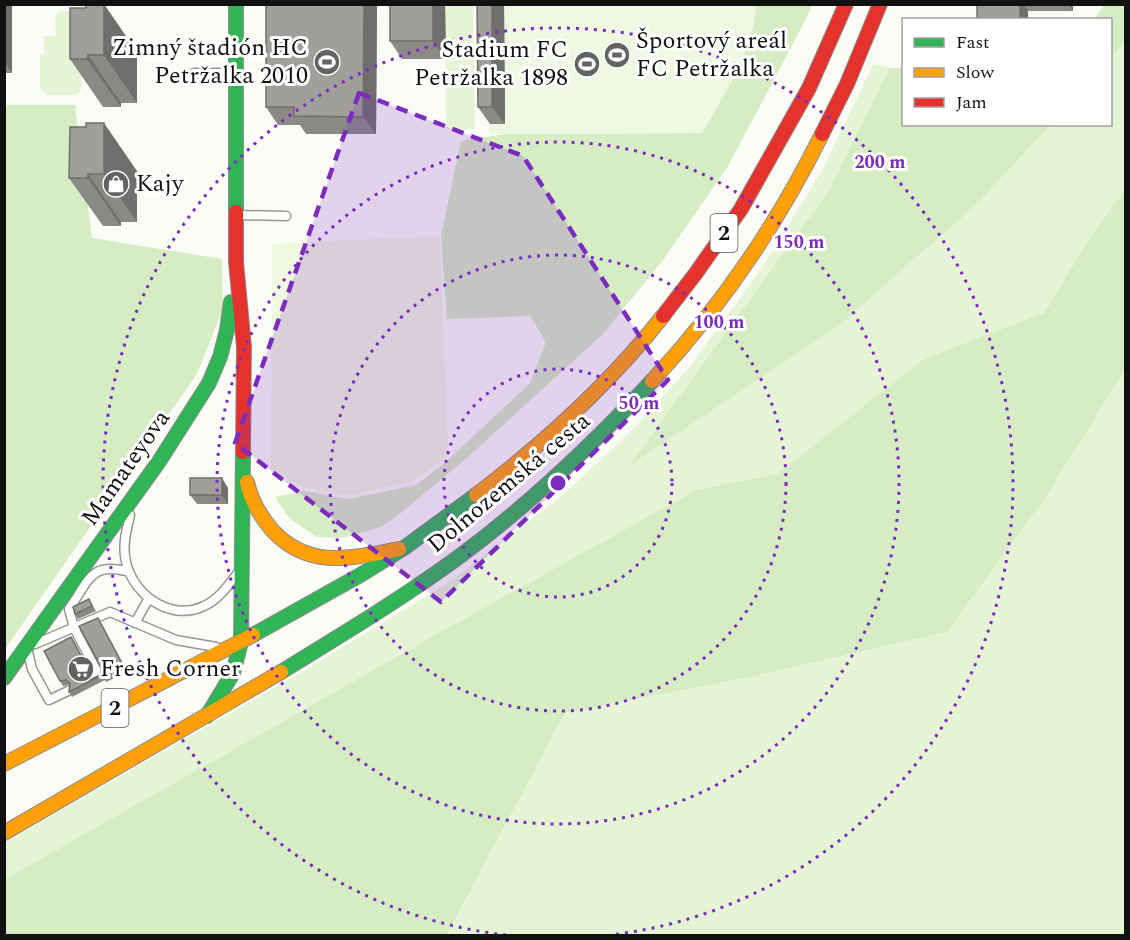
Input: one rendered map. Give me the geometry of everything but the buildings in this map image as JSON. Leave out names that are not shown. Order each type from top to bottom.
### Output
[{"type":"main road","name":"Mamateyova","points":[[206,717],[231,678],[241,642],[244,347],[236,262],[236,4]]},
{"type":"main road","name":"Dolnozemská cesta","points":[[4,764],[241,642],[362,574],[404,548],[479,492],[571,415],[657,323],[696,273],[759,180],[808,88],[846,4]]},
{"type":"main road","name":"Dolnozemská cesta","points":[[4,833],[206,717],[397,599],[467,551],[544,489],[636,402],[698,329],[776,219],[838,103],[880,4]]},
{"type":"main road","name":"Mamateyova","points":[[4,678],[180,431],[215,370],[227,330],[236,262]]},
{"type":"main road","points":[[243,462],[249,493],[258,512],[276,534],[298,552],[316,558],[334,560],[404,548]]},
{"type":"lane","points":[[194,73],[235,73]]},
{"type":"lane","points":[[236,215],[286,216]]},
{"type":"lane","points":[[134,497],[125,538],[125,558],[129,572],[138,588],[155,603],[172,609],[202,608],[225,590],[241,568]]},
{"type":"lane","points":[[93,678],[99,675],[74,628],[69,609],[93,575],[100,569],[129,572]]},
{"type":"lane","points":[[135,623],[148,598]]},
{"type":"lane","points":[[68,691],[49,700],[32,669],[27,647],[110,612],[176,640],[214,646],[224,651]]},
{"type":"highlighted area","points":[[359,93],[523,156],[668,380],[441,602],[235,443]]},
{"type":"green space","points":[[445,5],[473,5],[475,129],[446,129]]},
{"type":"green space","name":"Stadium FC Petržalka 1898","points":[[490,5],[756,5],[743,57],[729,87],[702,133],[490,134]]},
{"type":"green space","points":[[756,5],[812,5],[727,168],[663,260],[603,334],[468,457],[381,527],[341,538],[317,537],[289,518],[275,497],[304,491],[349,499],[416,485],[447,461],[530,383],[546,342],[530,316],[447,319],[441,236],[461,141],[506,134],[702,133],[753,28]]},
{"type":"green space","points":[[1104,5],[1125,5],[1125,42],[1112,57],[1112,18],[1095,18]]},
{"type":"green space","points":[[59,11],[69,11],[79,28],[82,49],[81,90],[76,95],[47,95],[40,88],[40,55],[44,55],[44,36],[56,36],[55,17]]},
{"type":"green space","points":[[1125,42],[1125,190],[1090,237],[1045,312],[922,360],[777,474],[696,490],[5,879],[4,843],[300,673],[451,581],[563,495],[632,430],[687,370],[760,271],[824,167],[873,64],[889,68],[830,189],[632,463],[840,325],[977,204],[1049,126],[1112,126],[1112,57]]},
{"type":"green space","points":[[889,68],[902,68],[902,126],[1049,126],[977,204],[840,325],[630,465],[830,189]]},
{"type":"green space","points":[[5,105],[75,105],[92,238],[222,259],[223,309],[197,374],[5,649]]},
{"type":"green space","points":[[1125,190],[1125,370],[1045,498],[947,632],[750,677],[565,713],[447,935],[5,935],[5,879],[696,490],[777,474],[922,360],[1045,312],[1090,237]]},
{"type":"green space","points":[[440,236],[448,456],[413,481],[349,495],[303,487],[271,469],[272,244]]},
{"type":"green space","points":[[1125,370],[1125,935],[447,936],[565,713],[750,677],[947,632],[1045,498]]},
{"type":"traffic: fast","points":[[236,4],[236,212]]},
{"type":"traffic: fast","points":[[4,678],[160,460],[209,383],[220,357],[231,302]]},
{"type":"traffic: fast","points":[[281,672],[416,587],[486,536],[560,473],[652,381]]},
{"type":"traffic: fast","points":[[207,716],[233,673],[241,642],[243,452]]},
{"type":"traffic: fast","points":[[253,635],[404,548],[476,495]]},
{"type":"traffic: slow","points":[[652,381],[701,325],[746,264],[786,200],[822,134]]},
{"type":"traffic: slow","points":[[476,495],[526,455],[575,411],[621,365],[663,316]]},
{"type":"traffic: slow","points":[[247,482],[254,502],[268,525],[287,543],[302,552],[332,558],[348,558],[399,549]]},
{"type":"traffic: slow","points":[[4,764],[253,635]]},
{"type":"traffic: slow","points":[[4,833],[281,672]]},
{"type":"traffic: jam","points":[[663,316],[741,209],[809,88],[846,4]]},
{"type":"traffic: jam","points":[[822,134],[847,84],[880,4]]},
{"type":"traffic: jam","points":[[236,212],[236,262],[244,347],[243,452]]},
{"type":"place","name":"Športový areál FC Petržalka","points":[[617,55]]},
{"type":"place","name":"Zimný štadión HC Petržalka 2010","points":[[327,62]]},
{"type":"place","name":"Stadium FC Petržalka 1898","points":[[587,64]]},
{"type":"place","name":"Kajy","points":[[116,184]]},
{"type":"place","name":"Fresh Corner","points":[[81,669]]}]
